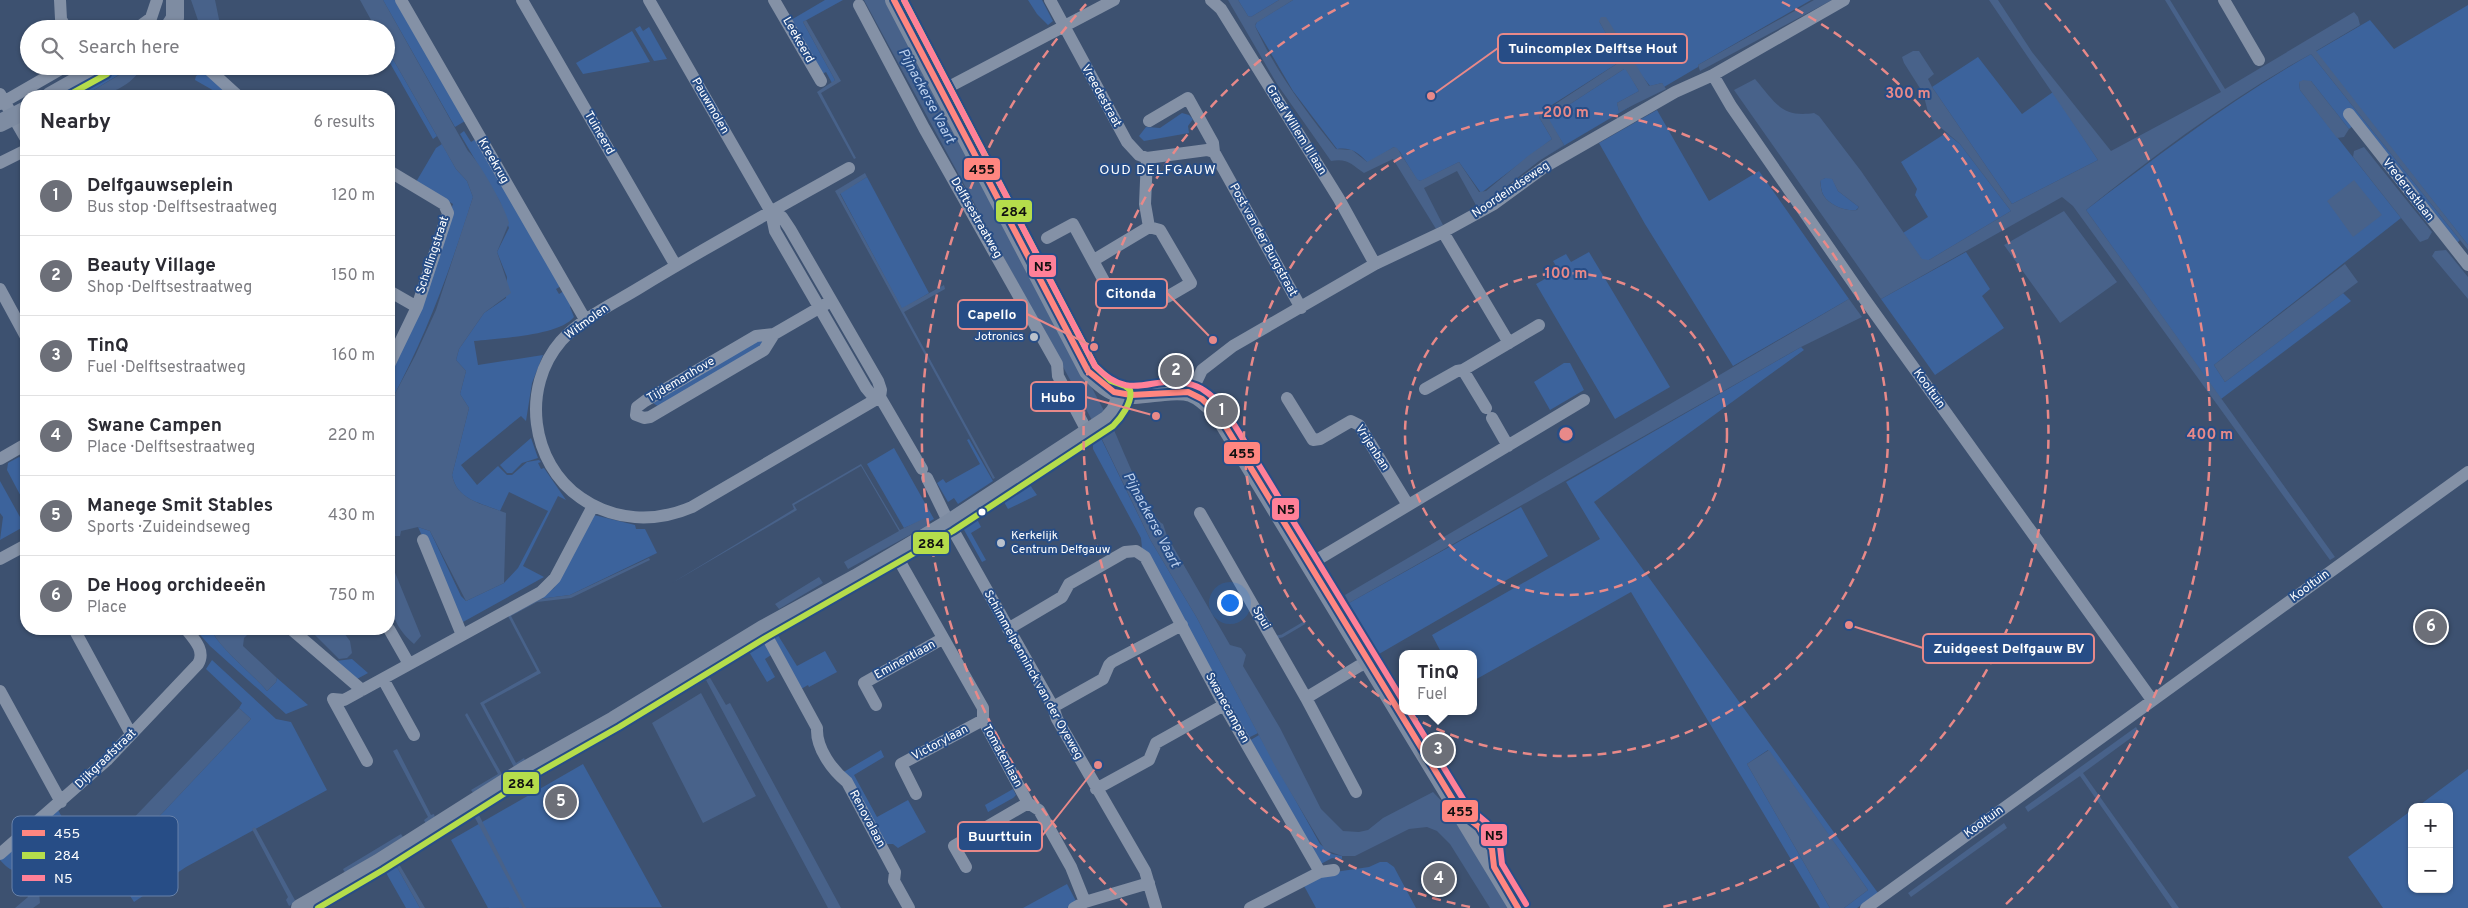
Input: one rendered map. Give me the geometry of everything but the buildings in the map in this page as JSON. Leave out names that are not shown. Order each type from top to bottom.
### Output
[{"type":"street","points":[[60,0],[61,20]]},
{"type":"street","points":[[146,20],[154,12],[157,0]]},
{"type":"street","points":[[174,20],[175,0]]},
{"type":"street","name":"Kreekrug","points":[[402,0],[586,321]]},
{"type":"street","name":"Tuineerd","points":[[522,0],[676,266]]},
{"type":"street","name":"Pauwmolen","points":[[649,0],[771,212],[775,231],[818,308],[866,388],[871,394],[880,397]]},
{"type":"street","name":"Leekeerd","points":[[774,0],[821,81]]},
{"type":"street","points":[[894,0],[943,90],[1088,371],[1106,389],[1122,394],[1138,396],[1177,391],[1191,393],[1208,404],[1218,414],[1399,712]]},
{"type":"street","name":"Vreedestraat","points":[[1050,0],[1127,142],[1139,155],[1147,158]]},
{"type":"street","points":[[943,90],[1114,0]]},
{"type":"street","name":"Graaf Willem II laan","points":[[1211,0],[1221,9],[1308,148],[1375,264]]},
{"type":"street","name":"Noordeindseweg","points":[[1191,393],[1202,370],[1222,353],[1375,264],[1443,232],[1494,204],[1546,166],[1675,92],[1713,75],[1844,0]]},
{"type":"street","points":[[2224,0],[2259,60]]},
{"type":"street","name":"Delftsestraatweg","points":[[859,5],[924,128],[1057,364],[1058,376],[1097,426]]},
{"type":"street","points":[[33,90],[54,75]]},
{"type":"street","points":[[61,90],[87,75]]},
{"type":"street","points":[[216,75],[232,90]]},
{"type":"street","name":"Kooltuin","points":[[1713,75],[1731,106],[1864,298],[2152,700]]},
{"type":"street","name":"Post van der Burgstraat","points":[[1149,121],[1188,98],[1213,142],[1211,151],[1301,308]]},
{"type":"street","points":[[20,100],[7,109],[20,130]]},
{"type":"street","name":"Vrederustlaan","points":[[2349,114],[2468,265]]},
{"type":"street","points":[[1149,227],[1145,204],[1147,158],[1211,151]]},
{"type":"street","points":[[0,163],[20,153]]},
{"type":"street","name":"Witmolen","points":[[849,168],[676,266],[586,321],[561,341],[548,362],[537,388],[536,420],[539,439],[547,458],[577,495],[594,506],[615,515],[650,517],[682,511],[880,397]]},
{"type":"street","name":"Schellingstraat","points":[[395,175],[444,204],[448,217],[417,307],[395,353]]},
{"type":"street","name":"Pauwmolen","points":[[771,212],[782,217],[790,229],[878,381],[881,390],[880,397],[924,474],[948,523]]},
{"type":"street","points":[[1047,238],[1073,224],[1116,303]]},
{"type":"street","points":[[1094,260],[1149,227],[1160,230],[1191,283],[1167,297]]},
{"type":"street","points":[[1443,232],[1509,343]]},
{"type":"street","points":[[0,289],[20,326]]},
{"type":"street","points":[[395,294],[417,307]]},
{"type":"street","name":"Tijdemanhove","points":[[774,334],[764,350],[650,416],[644,418],[636,415],[637,407],[645,401],[756,336],[774,334],[831,301]]},
{"type":"street","points":[[1425,389],[1457,371],[1463,370],[1539,326]]},
{"type":"street","points":[[1463,370],[1508,446]]},
{"type":"street","points":[[300,908],[378,863],[525,770],[614,720],[763,629],[896,555],[948,523],[1097,426],[1115,411],[1122,394]]},
{"type":"street","name":"Vrijenban","points":[[1287,398],[1313,440],[1320,439],[1350,422],[1359,425],[1408,505]]},
{"type":"street","points":[[1310,564],[1584,400]]},
{"type":"street","points":[[0,459],[20,447]]},
{"type":"street","name":"Kooltuin","points":[[1866,908],[2468,472]]},
{"type":"street","points":[[367,761],[333,698],[344,700],[549,586],[594,506]]},
{"type":"street","name":"Spui","points":[[1200,513],[1306,698],[1356,792]]},
{"type":"street","name":"Schimmelpenninck van der Oyeweg","points":[[948,523],[1053,707],[1057,719],[1096,788],[1105,800],[1145,871],[1156,908]]},
{"type":"street","points":[[423,540],[462,635]]},
{"type":"street","points":[[0,559],[20,548]]},
{"type":"street","name":"Swanecampen","points":[[1008,629],[1062,597],[1069,584],[1125,552],[1136,551],[1145,558],[1224,705],[1318,869]]},
{"type":"street","name":"Tomatenlaan","points":[[896,555],[942,639],[951,650],[983,708],[983,720],[1028,803],[1039,810],[1071,867],[1080,905]]},
{"type":"street","points":[[1053,707],[1103,679],[1108,665],[1112,662],[1182,625]]},
{"type":"street","name":"Renovalaan","points":[[763,629],[817,728],[816,739],[836,773],[847,782],[891,864],[895,872],[894,881],[909,908]]},
{"type":"street","points":[[77,635],[132,734]]},
{"type":"street","name":"Dijkgraafstraat","points":[[45,816],[132,734],[194,669],[201,660],[201,655],[198,646],[190,635]]},
{"type":"street","points":[[298,635],[362,690]]},
{"type":"street","points":[[392,635],[409,664]]},
{"type":"street","name":"Eminentlaan","points":[[876,705],[864,683],[942,639]]},
{"type":"street","points":[[1306,698],[1359,666],[1369,663]]},
{"type":"street","points":[[383,679],[414,735]]},
{"type":"street","points":[[0,691],[61,802]]},
{"type":"street","points":[[1096,788],[1149,760],[1156,743],[1224,705]]},
{"type":"street","points":[[1401,715],[1518,908]]},
{"type":"street","name":"Victorylaan","points":[[916,794],[901,764],[983,720]]},
{"type":"street","points":[[966,867],[954,846],[1028,803]]},
{"type":"street","name":"Dijkgraafstraat","points":[[0,854],[12,844]]},
{"type":"street","points":[[1250,908],[1318,869],[1334,870]]},
{"type":"street","points":[[1080,905],[1149,884]]},
{"type":"shaded area","points":[[383,0],[395,0],[465,121],[455,127]]},
{"type":"shaded area","points":[[825,0],[843,0],[803,22],[835,80],[832,83],[826,72],[822,74],[791,20]]},
{"type":"shaded area","points":[[1028,0],[1042,0],[1053,21],[1048,25],[1037,14]]},
{"type":"shaded area","points":[[1238,0],[1279,0],[1251,17],[1248,16]]},
{"type":"shaded area","points":[[1293,0],[1811,0],[1698,65],[1698,67],[1664,87],[1662,83],[1650,86],[1599,21],[1619,56],[1618,63],[1544,110],[1539,117],[1552,139],[1481,193],[1459,162],[1421,181],[1417,180],[1400,152],[1394,147],[1370,162],[1367,162],[1354,151],[1337,149],[1293,91],[1255,26],[1257,22]]},
{"type":"shaded area","points":[[2468,5],[2468,245],[2315,52],[2370,20],[2394,49]]},
{"type":"shaded area","points":[[640,26],[643,31],[649,27],[667,59],[654,61],[635,29]]},
{"type":"shaded area","points":[[632,31],[650,62],[583,74],[576,63]]},
{"type":"shaded area","points":[[2311,54],[2460,240],[2456,244],[2353,126],[2349,129],[2311,81],[2299,82],[2300,90],[2401,218],[2214,365],[2225,382],[2343,293],[2351,301],[2221,399],[2086,210],[2225,108]]},
{"type":"shaded area","points":[[1978,57],[2022,114],[2053,92],[2098,160],[2012,204],[1932,87]]},
{"type":"shaded area","points":[[395,63],[437,136],[433,139],[395,72]]},
{"type":"shaded area","points":[[1626,69],[1639,91],[1617,103],[1619,111],[1636,103],[1538,161],[1564,145],[1549,121],[1550,117]]},
{"type":"shaded area","points":[[102,75],[118,75],[94,90],[73,90]]},
{"type":"shaded area","points":[[207,75],[224,90],[212,90],[195,80],[196,76]]},
{"type":"shaded area","points":[[1657,110],[1709,201],[1759,171],[1849,299],[1733,366],[1645,224],[1599,143]]},
{"type":"shaded area","points":[[1182,113],[1189,115],[1193,119],[1188,126],[1189,133],[1144,141],[1139,136],[1146,127],[1160,128]]},
{"type":"shaded area","points":[[464,131],[471,142],[476,139],[561,286],[556,289],[559,294],[564,291],[572,305],[570,307],[574,317],[556,328],[542,332],[474,341],[478,365],[543,355],[532,383],[526,421],[521,416],[461,465],[477,485],[498,466],[507,475],[512,475],[527,462],[539,460],[541,462],[538,463],[541,469],[544,468],[566,500],[558,496],[523,566],[544,577],[463,622],[458,615],[418,527],[430,531],[461,596],[466,601],[504,583],[518,568],[548,511],[509,492],[500,511],[464,495],[459,490],[452,475],[469,408],[460,394],[466,371],[456,360],[459,349],[484,313],[506,298],[507,277],[497,252],[509,228],[500,202],[460,134]]},
{"type":"shaded area","points":[[1946,133],[1960,144],[2011,211],[1929,260],[1922,260],[1903,233],[1928,217],[1915,195],[1917,189],[1901,162]]},
{"type":"shaded area","points":[[442,144],[456,169],[467,181],[473,197],[436,303],[395,394],[395,361],[406,340],[453,204],[416,182],[436,148]]},
{"type":"shaded area","points":[[867,177],[929,293],[902,309],[840,193]]},
{"type":"shaded area","points":[[1832,178],[1838,191],[1859,207],[1856,210],[1848,210],[1826,199],[1822,193],[1820,180]]},
{"type":"shaded area","points":[[1589,252],[1670,387],[1615,419],[1536,284],[1559,271],[1553,261],[1566,254],[1571,262]]},
{"type":"shaded area","points":[[1966,252],[1990,289],[1982,296],[2004,328],[1935,375],[1881,299]]},
{"type":"shaded area","points":[[761,338],[763,345],[659,407],[653,403]]},
{"type":"shaded area","points":[[1801,347],[1804,350],[1594,502],[1878,893],[1857,908],[1844,908],[1868,890],[1768,750],[1747,764],[1830,908],[1820,908],[1631,592],[1477,679],[1477,650],[1440,650],[1432,635],[1600,539],[1566,482]]},
{"type":"shaded area","points":[[1564,363],[1570,363],[1584,390],[1550,410],[1534,382]]},
{"type":"shaded area","points":[[1100,436],[1151,541],[1197,618],[1258,733],[1248,738],[1142,548],[1141,538],[1093,449],[1093,440]]},
{"type":"shaded area","points":[[531,438],[538,458],[522,463],[512,473],[507,473],[500,465]]},
{"type":"shaded area","points":[[969,439],[993,481],[958,504],[954,498],[948,502],[937,483],[943,479],[946,483],[980,464],[967,440]]},
{"type":"shaded area","points":[[894,448],[934,519],[927,523],[925,519],[904,528],[867,464]]},
{"type":"shaded area","points":[[20,458],[20,495],[7,470],[8,463]]},
{"type":"shaded area","points":[[0,481],[20,517],[20,529],[0,540],[3,517],[0,513]]},
{"type":"shaded area","points":[[1030,485],[1037,495],[1008,509],[1004,502]]},
{"type":"shaded area","points":[[1521,507],[1548,556],[1379,654],[1349,603]]},
{"type":"shaded area","points":[[594,515],[635,525],[636,529],[645,529],[657,553],[570,595],[539,599],[554,588]]},
{"type":"shaded area","points":[[977,519],[981,527],[971,533],[986,560],[982,562],[963,528]]},
{"type":"shaded area","points":[[776,632],[797,666],[825,651],[837,672],[809,687],[808,685],[801,689],[773,635]]},
{"type":"shaded area","points":[[200,635],[214,635],[228,652],[267,691],[276,682],[277,678],[308,705],[286,714],[210,646]]},
{"type":"shaded area","points":[[762,640],[771,655],[765,659],[775,677],[767,682],[748,650]]},
{"type":"shaded area","points":[[352,659],[368,673],[357,679],[336,661]]},
{"type":"shaded area","points":[[212,660],[276,719],[291,722],[327,790],[178,872],[178,816],[160,816],[251,719],[239,708],[242,703],[206,669]]},
{"type":"shaded area","points":[[1259,735],[1320,844],[1332,854],[1342,856],[1342,859],[1332,858],[1319,865],[1249,741]]},
{"type":"shaded area","points":[[881,750],[884,757],[854,775],[877,817],[908,800],[926,832],[898,848],[893,844],[885,844],[842,773]]},
{"type":"shaded area","points":[[583,764],[662,907],[488,908],[451,840]]},
{"type":"shaded area","points":[[2468,769],[2468,908],[2383,908],[2348,857],[2408,813],[2408,893],[2453,893],[2453,803],[2422,803]]},
{"type":"shaded area","points":[[1013,789],[1016,795],[1013,798],[988,812],[985,805]]},
{"type":"shaded area","points":[[58,810],[61,816],[51,816]]},
{"type":"shaded area","points":[[12,850],[12,870],[0,860]]},
{"type":"shaded area","points":[[1380,862],[1387,862],[1394,867],[1416,908],[1316,908],[1303,884],[1321,874],[1369,867]]},
{"type":"shaded area","points":[[397,867],[420,908],[406,908],[385,871]]},
{"type":"shaded area","points":[[1067,884],[1076,901],[1067,908],[1023,908]]},
{"type":"shaded area","points":[[130,896],[143,896],[134,902]]},
{"type":"water","points":[[191,0],[215,0],[219,20],[198,20]]},
{"type":"water","points":[[360,0],[383,0],[394,20],[371,20]]},
{"type":"water","name":"Pijnackerse Vaart","points":[[864,0],[888,0],[1113,428],[1144,496],[1157,519],[1163,524],[1167,536],[1230,645],[1241,648],[1246,655],[1243,666],[1280,728],[1321,809],[1343,831],[1359,832],[1368,830],[1383,818],[1433,792],[1451,811],[1510,908],[1490,908],[1450,844],[1437,831],[1427,827],[1409,829],[1355,856],[1342,856],[1325,850],[1275,766],[1197,618],[1151,541],[1100,435]]},
{"type":"water","points":[[1228,0],[1238,0],[1248,16],[1251,17],[1279,0],[1293,0],[1256,23],[1255,26],[1272,59],[1302,105],[1336,149],[1352,150],[1367,162],[1394,147],[1397,148],[1420,181],[1459,162],[1479,192],[1486,191],[1552,139],[1539,117],[1540,114],[1618,63],[1620,59],[1599,21],[1601,17],[1606,17],[1649,86],[1662,83],[1666,89],[1619,112],[1617,103],[1639,91],[1624,69],[1550,117],[1550,121],[1564,145],[1477,207],[1457,171],[1424,188],[1443,225],[1436,229],[1393,159],[1364,173],[1346,161],[1331,161],[1277,84]]},
{"type":"water","points":[[1814,0],[1832,0],[1700,71],[1698,65]]},
{"type":"water","points":[[1989,0],[1998,0],[2032,52],[2111,151],[2221,92],[2165,0],[2170,0],[2225,89],[2354,12],[2358,17],[2360,25],[2316,51],[2468,245],[2468,250],[2311,54],[2252,88],[2195,127],[2086,210],[2335,557],[2330,560],[2073,206],[2062,197],[1881,299],[1734,90],[1755,79],[1774,101],[1786,111],[1803,114],[1814,113],[1819,116],[1861,171],[1922,259],[1929,260],[2011,211],[1960,144],[1933,121],[1928,112],[1923,93],[1902,57],[1913,51],[1919,51],[1934,74],[1928,79],[1932,87],[2012,204],[2098,160]],"holes":[[[1825,178],[1832,179],[1838,191],[1859,207],[1857,210],[1839,207],[1826,199],[1822,193],[1820,181]]]},
{"type":"water","points":[[806,20],[841,81],[821,93],[856,158],[854,159],[817,92],[835,80],[803,22]]},
{"type":"water","points":[[395,21],[468,151],[479,164],[492,186],[509,223],[497,252],[511,293],[484,313],[459,349],[456,360],[466,371],[460,394],[469,408],[452,475],[459,491],[465,496],[506,513],[504,583],[466,601],[430,531],[418,527],[401,531],[400,536],[395,536],[395,394],[436,310],[473,197],[467,181],[456,169],[395,63]]},
{"type":"water","points":[[119,75],[136,75],[127,84],[116,90],[94,90]]},
{"type":"water","points":[[2303,80],[2311,81],[2349,129],[2344,137],[2337,138],[2300,90],[2299,82]]},
{"type":"water","points":[[2364,147],[2432,232],[2428,239],[2420,242],[2353,157],[2354,151]]},
{"type":"water","points":[[865,173],[867,177],[840,194],[902,308],[944,285],[945,289],[904,312],[995,478],[993,479],[835,191]]},
{"type":"water","points":[[2354,180],[2382,215],[2353,237],[2327,201]]},
{"type":"water","points":[[2064,211],[2117,282],[2060,323],[2004,245]]},
{"type":"water","points":[[2446,250],[2468,277],[2468,299],[2432,256],[2435,251]]},
{"type":"water","points":[[2345,264],[2358,282],[2225,382],[2214,365]]},
{"type":"water","points":[[1849,299],[1862,317],[1801,347],[1349,603],[1345,595]]},
{"type":"water","points":[[861,464],[900,530],[925,518],[928,525],[848,569],[844,562],[899,531],[861,466],[794,505],[797,510],[672,583],[794,509],[792,504]]},
{"type":"water","points":[[649,558],[650,560],[571,598],[537,602],[511,616],[541,673],[484,704],[516,763],[524,758],[526,762],[515,769],[480,703],[537,671],[508,616],[539,599],[570,595]]},
{"type":"water","points":[[395,573],[421,636],[414,644],[395,619]]},
{"type":"water","points":[[819,577],[823,583],[779,609],[775,604]]},
{"type":"water","points":[[247,635],[244,638],[243,646],[277,678],[276,682],[267,691],[228,652],[215,636]]},
{"type":"water","points":[[315,635],[346,635],[350,641],[352,653],[347,658],[339,659]]},
{"type":"water","points":[[704,676],[709,676],[726,705],[730,703],[841,908],[828,908],[706,680],[629,725],[627,722]]},
{"type":"water","points":[[701,693],[756,796],[703,823],[652,723]]},
{"type":"water","points":[[239,708],[251,719],[160,816],[136,816]]},
{"type":"water","points":[[467,713],[503,776],[474,794],[471,790],[498,774],[465,715]]},
{"type":"water","points":[[2136,727],[2139,732],[2083,773],[2179,908],[2172,908],[2080,776],[2028,812],[2025,807]]},
{"type":"water","points":[[397,749],[431,815],[434,814],[435,818],[426,824],[424,820],[428,817],[393,751]]},
{"type":"water","points":[[1769,750],[1868,890],[1844,908],[1830,908],[1747,764]]},
{"type":"water","points":[[526,779],[527,781],[478,813],[526,908],[523,908],[474,816],[455,827],[453,824]]},
{"type":"water","points":[[2004,823],[2007,828],[1911,897],[1908,893]]},
{"type":"water","points":[[255,827],[296,902],[289,906],[286,900],[288,897],[252,829]]},
{"type":"water","points":[[446,828],[447,831],[399,864],[425,908],[420,908],[397,867],[388,870],[387,867]]},
{"type":"water","points":[[401,834],[403,837],[345,873],[343,869]]},
{"type":"water","points":[[39,896],[40,903],[33,908],[15,908],[28,897]]},
{"type":"waterway","points":[[1276,637],[1282,636],[1304,623]]},
{"type":"transit line","name":"455","points":[[894,0],[1088,371],[1114,392],[1131,395],[1188,392],[1202,399],[1218,414],[1399,711]]},
{"type":"transit line","name":"284","points":[[318,908],[383,870],[529,778],[619,727],[767,637],[953,531],[1113,426],[1123,414],[1130,400],[1130,390],[1111,381],[1095,366],[904,0]]},
{"type":"transit line","name":"N5","points":[[904,0],[1095,366],[1109,378],[1121,384],[1133,386],[1179,382],[1193,385],[1206,392],[1224,408],[1399,694]]},
{"type":"transit line","name":"284","points":[[78,90],[105,75]]},
{"type":"transit line","name":"455","points":[[1401,715],[1461,813],[1479,827],[1492,849],[1494,867],[1518,908]]},
{"type":"transit line","name":"N5","points":[[1411,715],[1468,807],[1487,823],[1500,846],[1502,864],[1526,904]]},
{"type":"place","name":"Tuincomplex Delftse Hout","points":[[1431,96]]},
{"type":"place","name":"Jotronics","points":[[1034,337]]},
{"type":"place","name":"Citonda","points":[[1213,340]]},
{"type":"place","name":"Capello","points":[[1094,347]]},
{"type":"place","name":"Beauty Village","points":[[1176,371]]},
{"type":"place","name":"Delfgauwseplein","points":[[1222,411]]},
{"type":"place","name":"Hubo","points":[[1156,416]]},
{"type":"place","name":"Kerkelijk Centrum Delfgauw","points":[[1001,543]]},
{"type":"place","name":"Zuidgeest Delfgauw BV","points":[[1849,625]]},
{"type":"place","name":"De Hoog orchideeën","points":[[2431,627]]},
{"type":"place","name":"TinQ","points":[[1438,750]]},
{"type":"place","name":"Buurttuin","points":[[1098,765]]},
{"type":"place","name":"Manege Smit Stables","points":[[561,802]]},
{"type":"place","name":"Swane Campen","points":[[1439,879]]},
{"type":"district","name":"OUD DELFGAUW","points":[[1158,170]]}]
